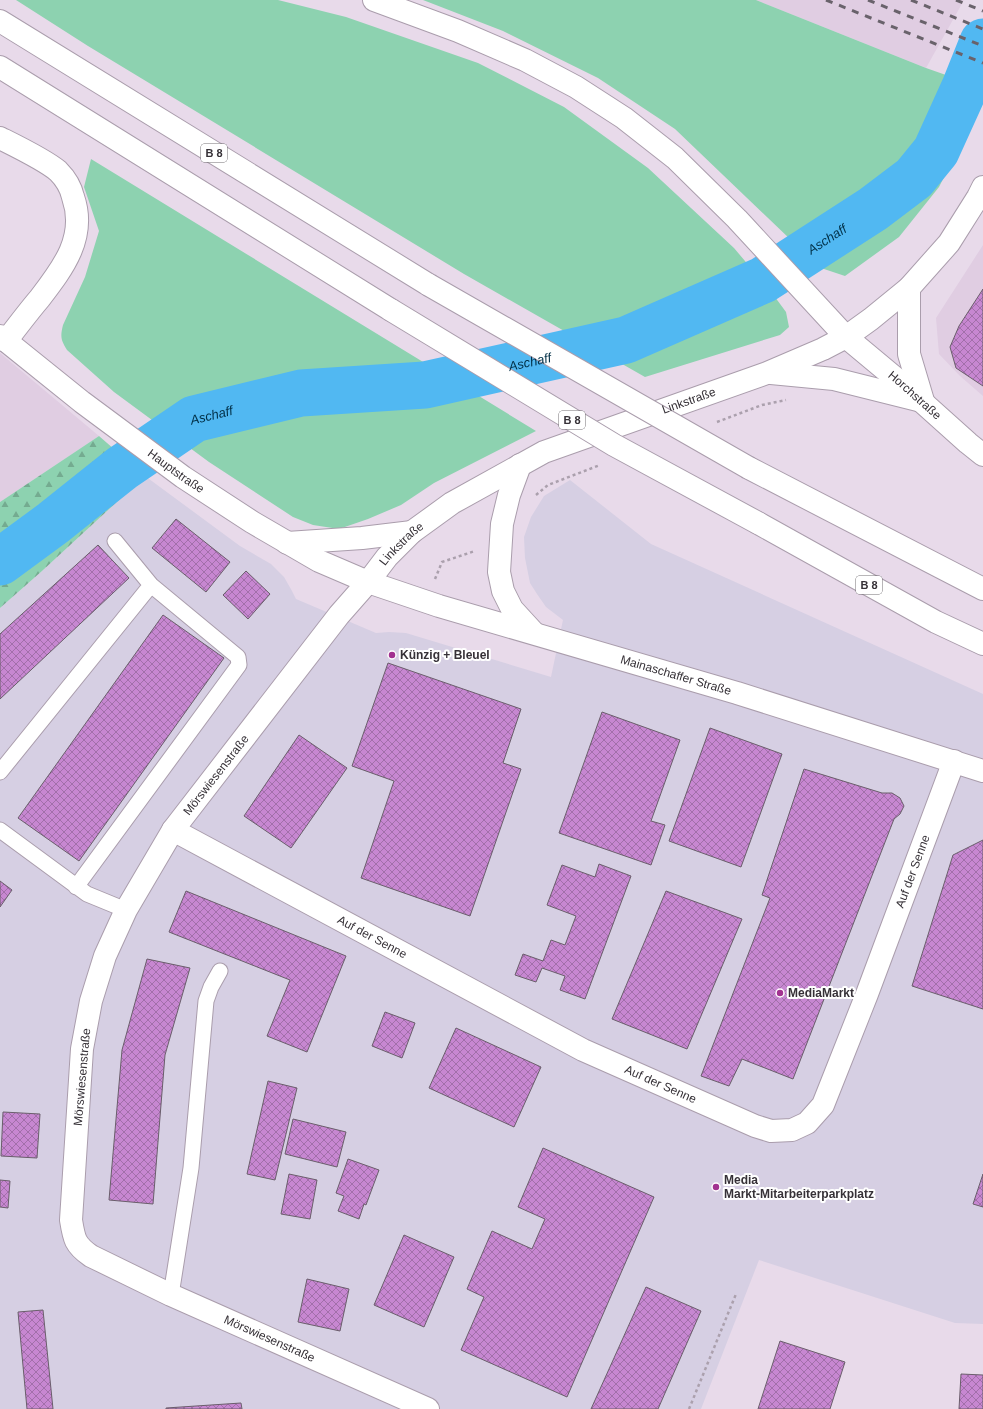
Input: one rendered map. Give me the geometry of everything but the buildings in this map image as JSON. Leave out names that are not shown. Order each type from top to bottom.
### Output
[{"type":"main road","name":"Horchstraße","points":[[374,0],[458,31],[525,60],[576,87],[624,118],[675,158],[737,219],[846,337],[983,455]]},
{"type":"main road","name":"B 8","points":[[0,21],[429,285],[749,468],[983,589]]},
{"type":"main road","name":"B 8","points":[[0,67],[391,310],[614,445],[936,622],[983,644]]},
{"type":"main road","points":[[0,138],[43,161],[58,172],[71,190],[77,209],[77,230],[71,251],[59,273],[3,339]]},
{"type":"main road","name":"Linkstraße","points":[[368,582],[387,557],[412,532],[452,503],[544,452],[767,373],[823,349],[846,337],[910,288],[950,243],[983,187]]},
{"type":"main road","points":[[910,288],[909,354],[923,402]]},
{"type":"main road","name":"Hauptstraße","points":[[3,339],[82,402],[183,477],[226,506],[287,543],[319,560],[368,582]]},
{"type":"main road","points":[[767,373],[834,379],[923,402]]},
{"type":"main road","points":[[520,465],[509,495],[502,524],[500,572],[503,591],[512,609],[534,633]]},
{"type":"main road","points":[[287,543],[412,532]]},
{"type":"main road","name":"Mainaschaffer Straße","points":[[368,582],[439,606],[730,691],[983,770]]},
{"type":"main road","name":"Mörswiesenstraße","points":[[368,582],[339,615],[173,830],[126,910],[105,956],[91,1001],[82,1049],[71,1220],[73,1237],[81,1250],[90,1256],[171,1295],[428,1409]]},
{"type":"main road","name":"Auf der Senne","points":[[173,830],[583,1050],[755,1126],[771,1131],[792,1130],[807,1123],[823,1105],[867,994],[954,762]]},
{"type":"lane","points":[[76,886],[239,665],[238,657],[151,585],[115,541]]},
{"type":"lane","points":[[0,772],[151,585]]},
{"type":"lane","points":[[0,830],[87,894],[126,910]]},
{"type":"lane","points":[[171,1295],[191,1168],[206,1001],[211,987],[220,971]]},
{"type":"path","points":[[689,1409],[736,1294]]},
{"type":"shaded area","points":[[756,0],[964,0],[926,68]]},
{"type":"shaded area","points":[[983,245],[983,396],[960,376],[939,354],[936,318]]},
{"type":"shaded area","points":[[0,353],[99,436],[0,502]]},
{"type":"shaded area","points":[[145,476],[240,546],[271,564],[284,577],[296,599],[376,633],[406,633],[551,677],[563,620],[546,607],[530,583],[525,558],[524,537],[531,517],[544,496],[570,480],[651,544],[983,694],[983,1324],[955,1323],[759,1260],[701,1409],[0,1409],[0,608]]},
{"type":"green space","points":[[16,0],[278,0],[346,17],[478,63],[564,107],[648,168],[734,248],[786,312],[789,327],[780,335],[645,377],[464,274],[88,46]]},
{"type":"green space","points":[[423,0],[756,0],[926,68],[983,88],[983,100],[939,187],[899,237],[845,276],[824,269],[791,240],[675,129],[598,78],[503,31]]},
{"type":"green space","points":[[91,159],[536,431],[434,483],[401,505],[368,519],[339,529],[313,525],[293,517],[209,462],[114,392],[65,347],[61,336],[63,325],[85,277],[99,231],[84,187]]},
{"type":"green space","points":[[99,436],[145,476],[0,608],[0,502]]},
{"type":"waterway","name":"Aschaff","points":[[0,562],[53,523],[122,468],[194,419],[301,393],[425,385],[626,340],[763,280],[873,209],[914,178],[936,151],[965,87],[983,42]]},
{"type":"railway","points":[[826,0],[983,63]]},
{"type":"railway","points":[[868,0],[983,46]]},
{"type":"railway","points":[[911,0],[983,29]]},
{"type":"railway","points":[[956,0],[983,11]]},
{"type":"place","name":"Künzig + Bleuel","points":[[392,655]]},
{"type":"place","name":"MediaMarkt","points":[[780,993]]},
{"type":"place","name":"Media Markt-Mitarbeiterparkplatz","points":[[716,1187]]}]
